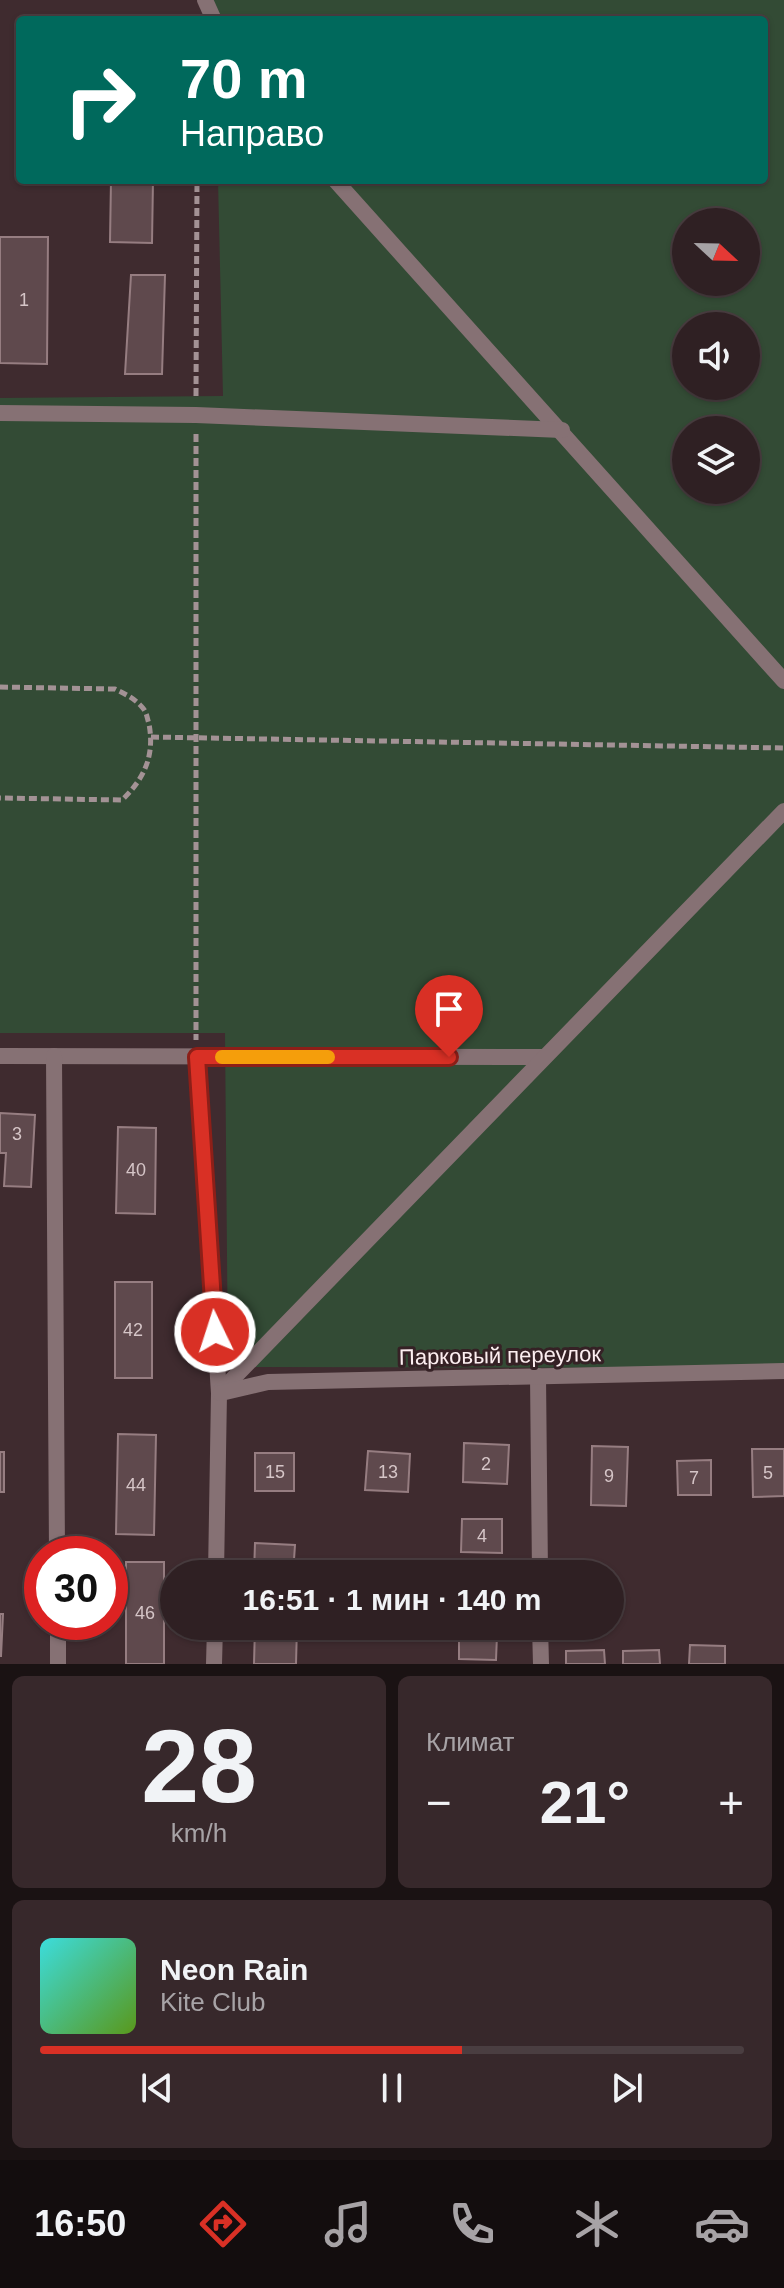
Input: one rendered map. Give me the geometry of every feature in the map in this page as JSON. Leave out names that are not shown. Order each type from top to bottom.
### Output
[{"type":"street","points":[[339,184],[784,681]]},
{"type":"street","points":[[0,413],[196,415],[562,430]]},
{"type":"street","points":[[219,1393],[784,811]]},
{"type":"street","points":[[0,1056],[543,1057]]},
{"type":"street","points":[[54,1056],[57,1536]]},
{"type":"street","points":[[197,1057],[219,1393],[216,1560]]},
{"type":"street","name":"Парковый переулок","points":[[219,1393],[268,1382],[784,1371]]},
{"type":"street","points":[[538,1376],[540,1560]]},
{"type":"street","points":[[58,1640],[58,1664]]},
{"type":"street","points":[[214,1664],[215,1640]]},
{"type":"street","points":[[540,1640],[541,1664]]},
{"type":"path","points":[[197,184],[197,1057]]},
{"type":"path","points":[[0,687],[115,689],[145,709],[151,737],[150,760],[137,786],[122,800],[0,798]]},
{"type":"path","points":[[151,737],[784,748]]},
{"type":"green space","points":[[214,0],[784,0],[784,1368],[228,1367],[225,1033],[0,1033],[0,398],[223,396],[218,184],[768,184],[768,16],[214,16]]},
{"type":"building","points":[[111,184],[153,184],[152,243],[110,242]]},
{"type":"building","points":[[0,237],[48,237],[47,364],[0,363]]},
{"type":"building","points":[[131,275],[165,275],[162,374],[125,374]]},
{"type":"building","points":[[0,1113],[35,1115],[31,1187],[4,1186],[6,1153],[0,1153]]},
{"type":"building","points":[[118,1127],[156,1128],[155,1214],[116,1213]]},
{"type":"building","points":[[115,1282],[152,1282],[152,1378],[115,1378]]},
{"type":"building","points":[[118,1434],[156,1435],[154,1535],[116,1534]]},
{"type":"building","points":[[464,1443],[509,1445],[507,1484],[463,1482]]},
{"type":"building","points":[[592,1446],[628,1447],[626,1506],[591,1505]]},
{"type":"building","points":[[752,1449],[784,1449],[784,1496],[753,1497]]},
{"type":"building","points":[[368,1451],[410,1454],[408,1492],[365,1490]]},
{"type":"building","points":[[0,1452],[4,1452],[4,1492],[0,1492]]},
{"type":"building","points":[[255,1453],[294,1453],[294,1491],[255,1491]]},
{"type":"building","points":[[711,1460],[711,1495],[678,1495],[677,1461]]},
{"type":"building","points":[[462,1519],[502,1519],[502,1553],[461,1552]]},
{"type":"building","points":[[255,1543],[295,1545],[294,1560],[254,1560]]},
{"type":"building","points":[[128,1562],[160,1562],[160,1640],[164,1640],[164,1664],[126,1664]]},
{"type":"building","points":[[0,1614],[3,1614],[1,1656],[0,1656]]},
{"type":"building","points":[[255,1640],[297,1640],[296,1664],[254,1664]]},
{"type":"building","points":[[459,1640],[497,1640],[496,1660],[459,1659]]},
{"type":"building","points":[[690,1645],[725,1646],[725,1664],[689,1664]]},
{"type":"building","points":[[604,1650],[605,1664],[566,1664],[566,1651]]},
{"type":"building","points":[[659,1650],[660,1664],[623,1664],[623,1651]]},
{"type":"slow traffic","points":[[222,1057],[328,1057]]},
{"type":"route","points":[[215,1332],[197,1057],[449,1057]]}]
